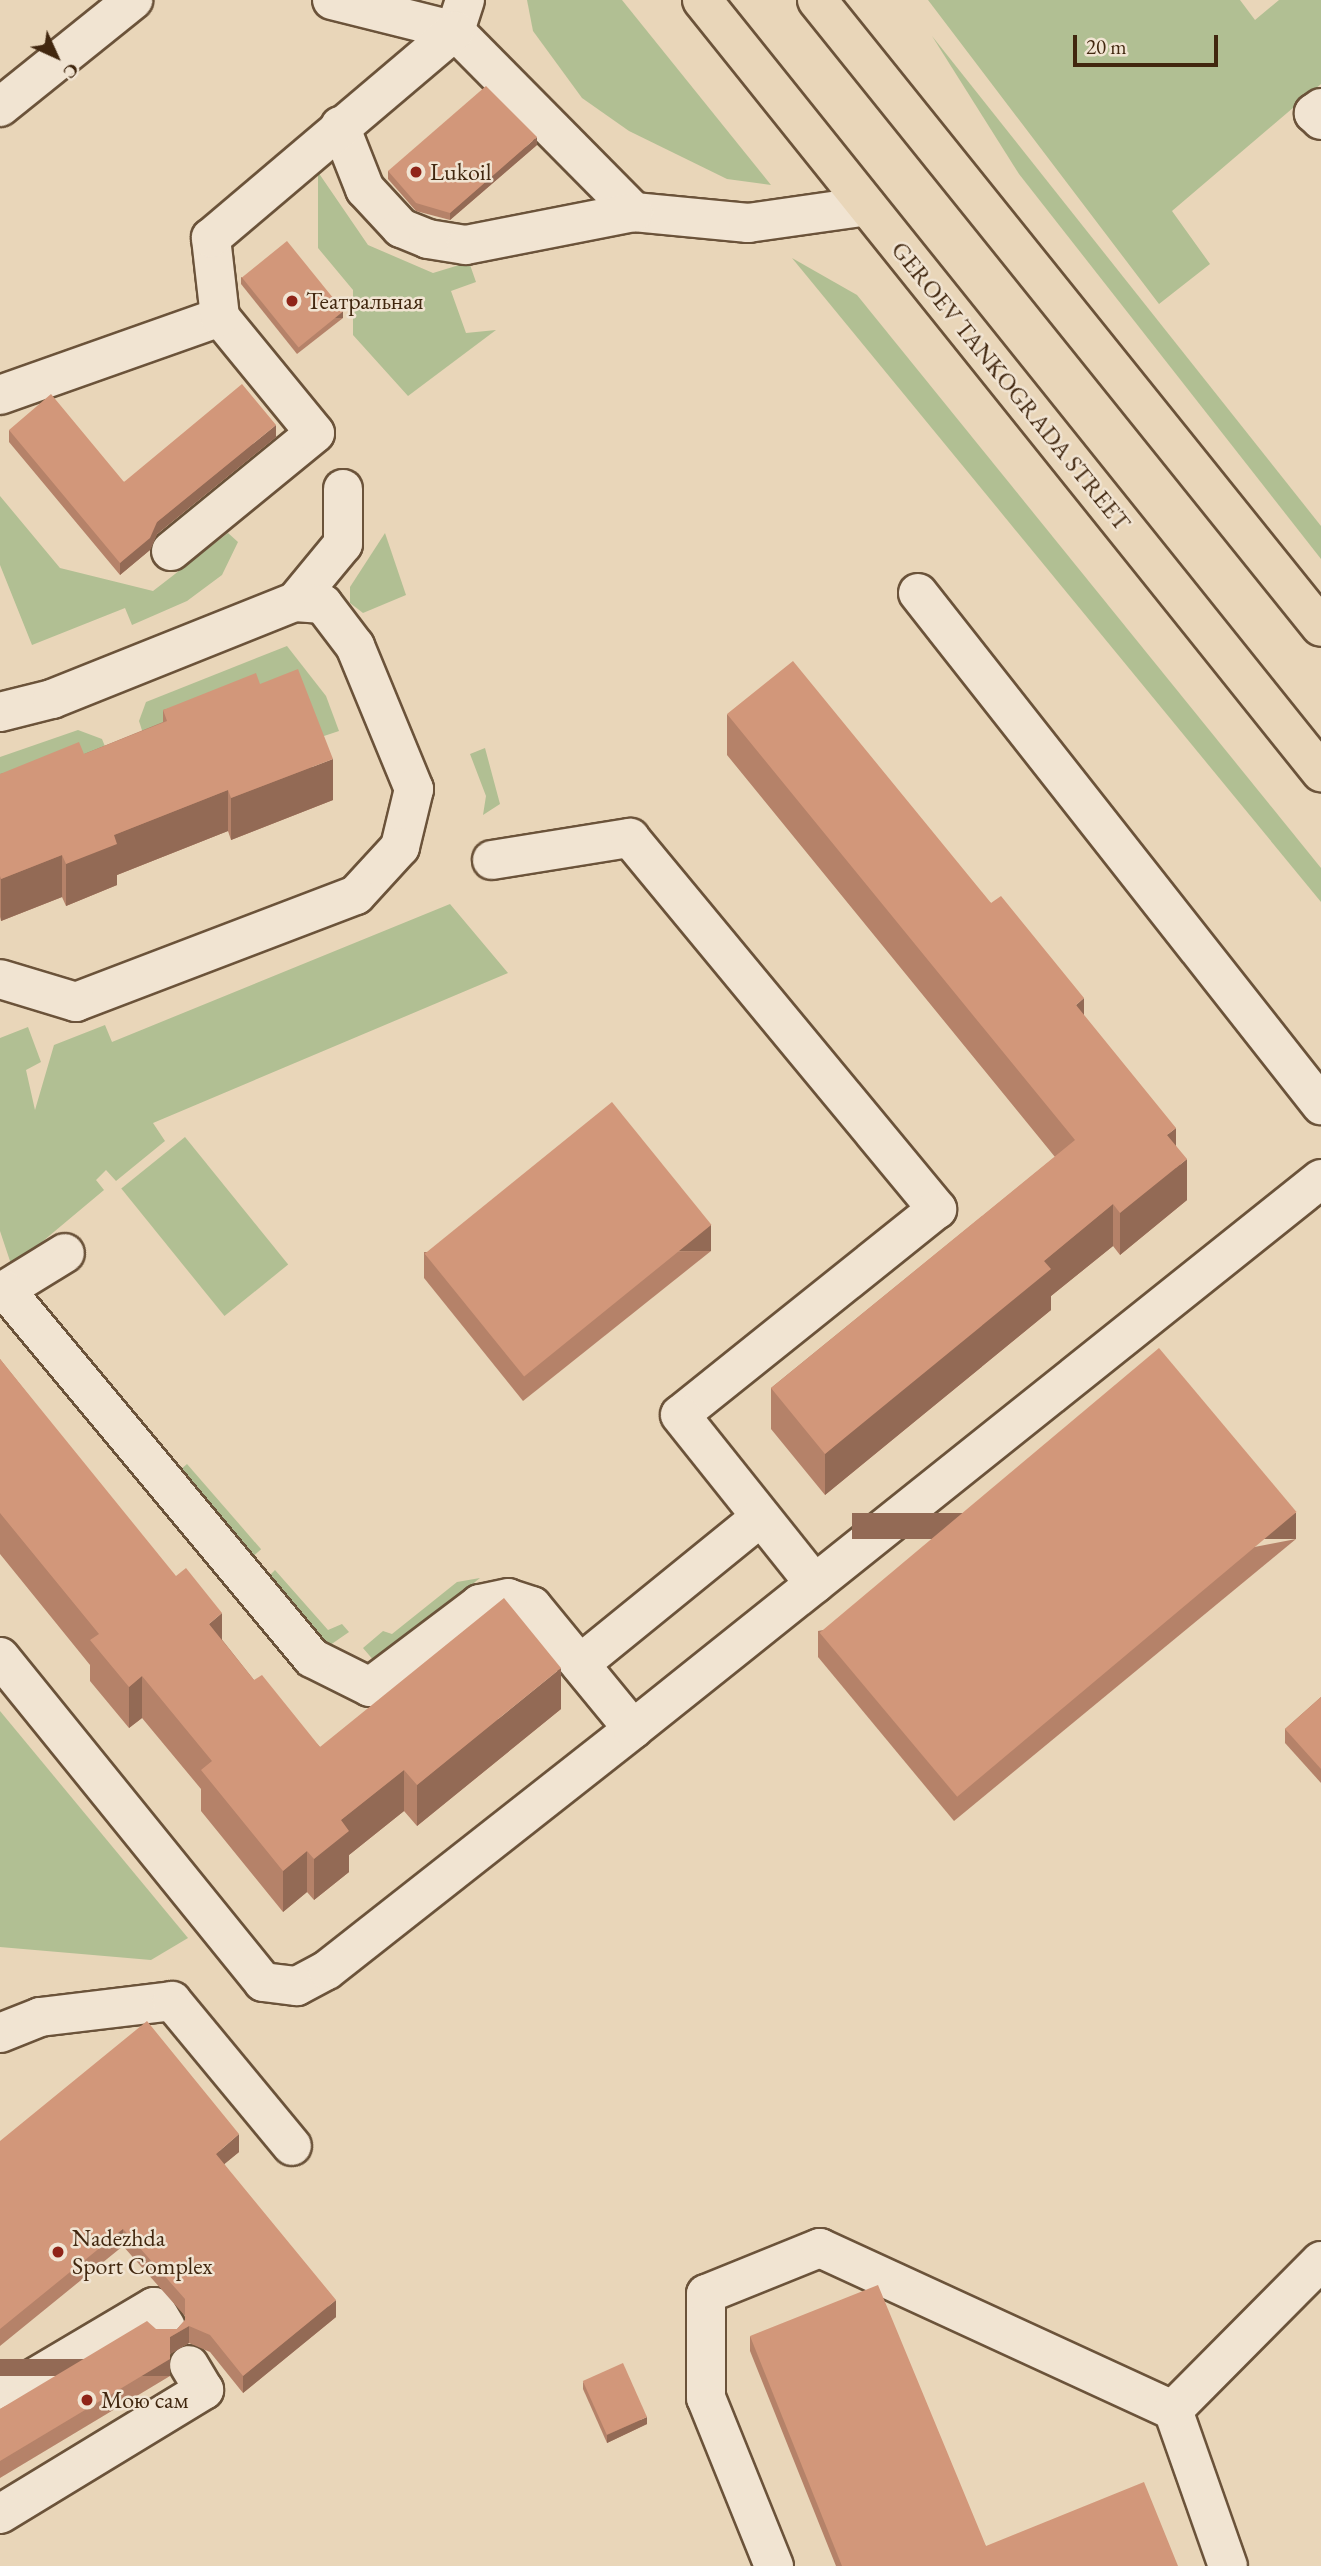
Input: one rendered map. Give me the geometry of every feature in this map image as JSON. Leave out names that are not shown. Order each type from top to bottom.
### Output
[{"type":"main road","name":"GEROEV TANKOGRADA STREET","points":[[702,0],[1321,772]]},
{"type":"main road","points":[[817,0],[1321,627]]},
{"type":"street","points":[[0,107],[133,0]]},
{"type":"street","points":[[332,0],[460,15],[634,212]]},
{"type":"street","points":[[171,551],[315,433],[220,317],[211,238],[341,126],[460,15]]},
{"type":"street","points":[[1321,108],[1314,113],[1321,120]]},
{"type":"street","points":[[341,126],[365,189],[401,229],[428,239],[466,245],[634,212],[748,222],[867,206]]},
{"type":"street","points":[[0,395],[220,317]]},
{"type":"street","points":[[295,602],[343,544],[343,489]]},
{"type":"street","points":[[918,593],[1321,1105]]},
{"type":"street","points":[[0,712],[51,699],[295,602],[324,604],[355,646],[414,789],[400,847],[356,895],[76,1002],[0,979]]},
{"type":"street","points":[[492,860],[630,838],[937,1209],[680,1415],[815,1584]]},
{"type":"street","points":[[0,1657],[263,1982],[297,1986],[327,1970],[1321,1180]]},
{"type":"street","points":[[65,1253],[3,1291],[312,1658],[370,1687],[480,1604],[508,1598],[532,1606],[633,1729]]},
{"type":"street","points":[[580,1664],[761,1517]]},
{"type":"street","points":[[0,2033],[40,2017],[172,2001],[292,2146]]},
{"type":"street","points":[[774,2566],[706,2398],[706,2294],[820,2248],[1173,2410],[1227,2566]]},
{"type":"street","points":[[1173,2410],[1321,2261]]},
{"type":"street","points":[[20,2397],[124,2341]]},
{"type":"street","points":[[40,2474],[158,2397]]},
{"type":"green space","points":[[527,0],[622,0],[771,185],[727,179],[629,131],[582,98],[533,31]]},
{"type":"green space","points":[[928,0],[1240,0],[1255,20],[1279,0],[1321,0],[1321,84],[1172,211],[1210,264],[1159,304]]},
{"type":"green space","points":[[932,36],[1321,526],[1321,559],[1019,174]]},
{"type":"green space","points":[[318,172],[368,245],[433,273],[469,262],[476,282],[451,291],[466,333],[496,330],[408,396],[353,335],[353,290],[318,248]]},
{"type":"green space","points":[[792,258],[857,295],[1321,868],[1321,902]]},
{"type":"green space","points":[[0,496],[60,568],[153,591],[228,533],[238,542],[222,575],[187,601],[132,625],[125,608],[32,645],[0,565]]},
{"type":"green space","points":[[385,533],[406,595],[363,613],[350,603],[350,587]]},
{"type":"green space","points":[[287,646],[326,696],[339,731],[312,740],[150,755],[139,721],[146,702]]},
{"type":"green space","points":[[78,730],[102,739],[118,779],[0,827],[0,757]]},
{"type":"green space","points":[[485,748],[500,804],[483,815],[486,796],[470,754]]},
{"type":"green space","points":[[450,904],[508,973],[153,1123],[165,1141],[116,1181],[106,1170],[96,1180],[104,1190],[12,1267],[0,1231],[0,1038],[28,1027],[41,1062],[26,1070],[35,1110],[54,1045],[105,1025],[112,1042]]},
{"type":"green space","points":[[185,1137],[288,1264],[224,1316],[121,1189]]},
{"type":"green space","points":[[187,1464],[261,1549],[249,1560],[175,1474]]},
{"type":"green space","points":[[275,1570],[328,1630],[342,1624],[349,1632],[323,1650],[265,1580]]},
{"type":"green space","points":[[480,1578],[375,1662],[363,1648],[383,1631],[392,1634],[457,1582]]},
{"type":"green space","points":[[0,1711],[188,1938],[151,1960],[0,1947]]},
{"type":"building","points":[[486,86],[537,137],[450,213],[416,203],[388,171]]},
{"type":"building","name":"Театральная","points":[[287,241],[344,311],[299,347],[242,278]]},
{"type":"building","points":[[242,384],[276,425],[157,522],[150,538],[120,563],[9,430],[51,394],[124,482]]},
{"type":"building","points":[[793,661],[991,903],[1001,896],[1084,998],[1076,1005],[1176,1128],[1167,1135],[1187,1159],[1120,1213],[1113,1204],[1044,1261],[1051,1269],[825,1454],[771,1388],[1075,1140],[727,714]]},
{"type":"building","points":[[298,669],[333,759],[231,798],[228,790],[114,835],[117,844],[66,864],[62,855],[1,879],[0,774],[79,742],[84,754],[167,721],[163,710],[256,673],[260,684]]},
{"type":"building","points":[[612,1102],[711,1225],[524,1376],[425,1254]]},
{"type":"building","points":[[1159,1348],[1297,1512],[957,1797],[820,1633]]},
{"type":"building","points":[[0,1359],[176,1576],[186,1568],[222,1613],[209,1624],[254,1680],[262,1675],[320,1747],[504,1598],[561,1668],[417,1785],[404,1770],[341,1820],[349,1831],[314,1859],[307,1851],[283,1871],[201,1770],[212,1761],[142,1676],[129,1687],[90,1640],[99,1634],[0,1513]]},
{"type":"building","points":[[1321,1697],[1321,1769],[1285,1729]]},
{"type":"building","points":[[147,2021],[239,2134],[216,2154],[336,2300],[243,2376],[210,2335],[189,2326],[170,2337],[170,2359],[0,2461],[0,2409],[147,2321],[156,2329],[177,2329],[185,2320],[185,2299],[123,2229],[0,2329],[0,2141]]},
{"type":"building","points":[[878,2285],[986,2546],[1144,2482],[1178,2566],[842,2566],[750,2336]]},
{"type":"building","points":[[623,2363],[647,2417],[607,2435],[583,2381]]},
{"type":"place","name":"Lukoil","points":[[416,172]]},
{"type":"place","name":"Театральная","points":[[292,301]]},
{"type":"place","name":"Nadezhda Sport Complex","points":[[58,2252]]},
{"type":"place","name":"Мою сам","points":[[87,2400]]}]
